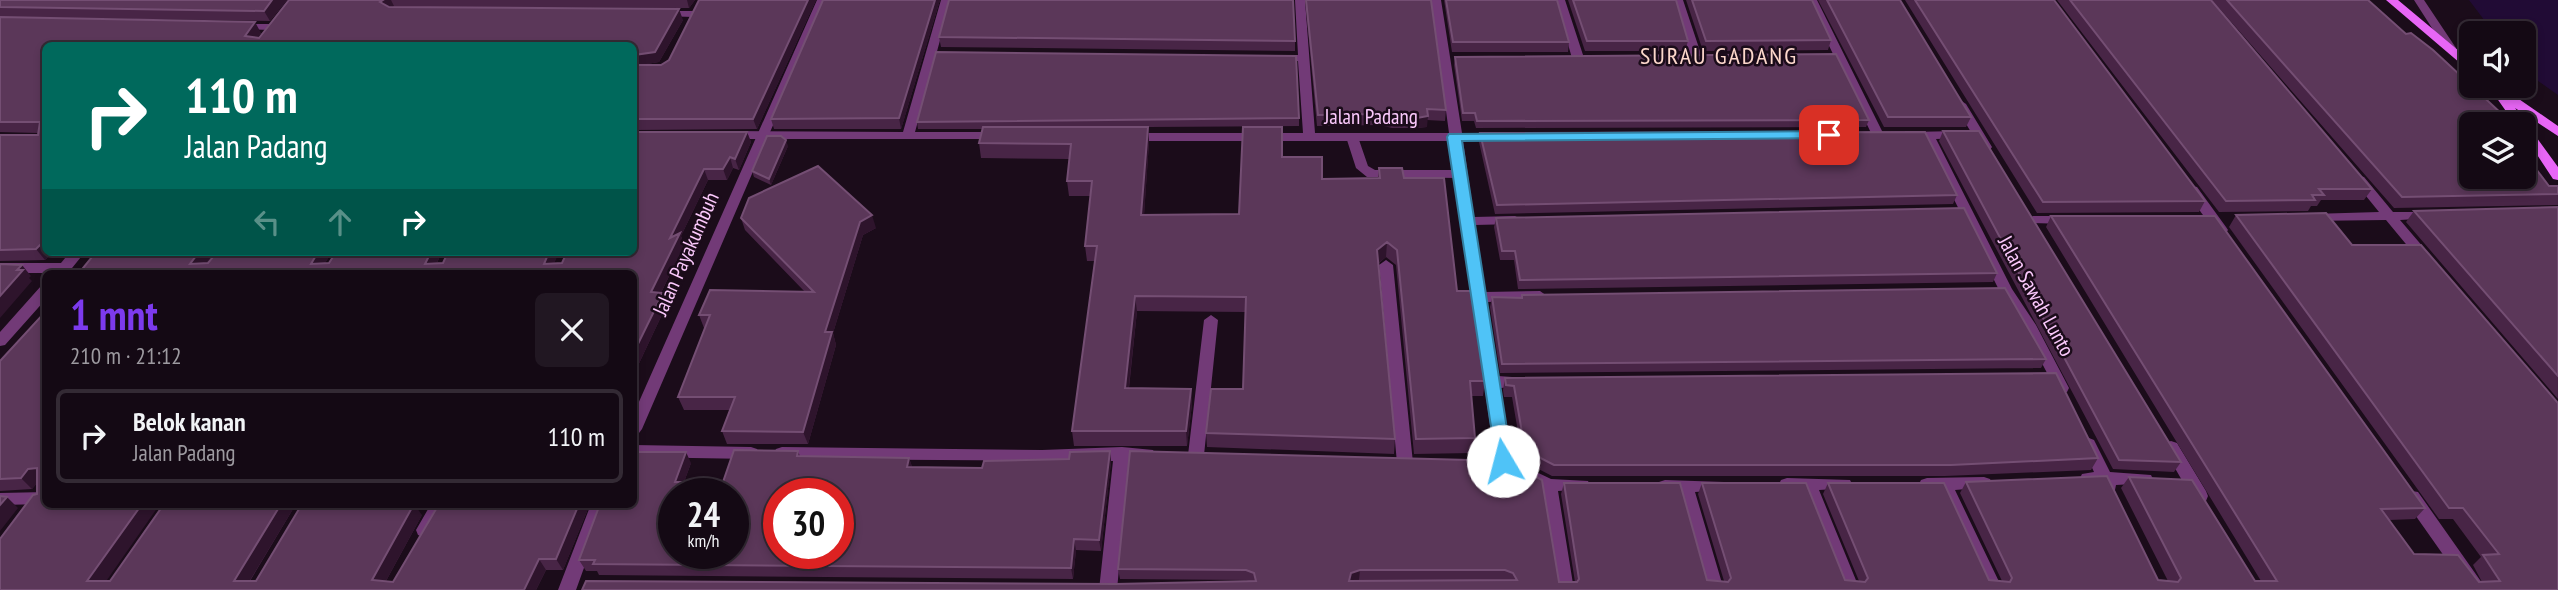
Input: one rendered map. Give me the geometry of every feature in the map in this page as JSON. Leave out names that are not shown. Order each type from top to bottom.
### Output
[{"type":"main road","points":[[2391,0],[2459,56]]},
{"type":"main road","points":[[2510,98],[2558,132]]},
{"type":"main road","points":[[2536,141],[2553,160],[2558,176]]},
{"type":"street","points":[[653,14],[692,19],[702,0]]},
{"type":"street","name":"Jalan Payakumbuh","points":[[637,422],[822,0]]},
{"type":"street","points":[[908,136],[946,0]]},
{"type":"street","points":[[1300,0],[1309,137]]},
{"type":"street","points":[[1436,0],[1449,59],[1454,137],[1492,382],[1496,461],[1549,485],[1603,485]]},
{"type":"street","points":[[1560,0],[1578,58]]},
{"type":"street","points":[[1678,0],[1696,57]]},
{"type":"street","points":[[1812,0],[1833,56],[1872,135],[1978,134]]},
{"type":"street","points":[[2419,0],[2450,48]]},
{"type":"street","points":[[232,27],[273,28]]},
{"type":"street","points":[[931,53],[944,53]]},
{"type":"street","points":[[1262,57],[1304,58]]},
{"type":"street","points":[[1683,57],[1710,57]]},
{"type":"street","points":[[1565,58],[1591,58]]},
{"type":"street","points":[[1949,86],[1992,156]]},
{"type":"street","points":[[712,135],[1004,136]]},
{"type":"street","name":"Jalan Padang","points":[[1115,136],[1510,136]]},
{"type":"street","name":"Jalan Sawah Lunto","points":[[1928,136],[1999,290],[2049,376],[2067,398]]},
{"type":"street","points":[[1352,137],[1362,168],[1372,174],[1460,174]]},
{"type":"street","points":[[2347,167],[2431,266]]},
{"type":"street","points":[[2181,175],[2220,219],[2228,238]]},
{"type":"street","points":[[2301,218],[2439,215]]},
{"type":"street","points":[[2189,219],[2220,219]]},
{"type":"street","points":[[1467,221],[1523,220]]},
{"type":"street","points":[[2033,221],[2087,220]]},
{"type":"street","points":[[0,268],[62,270],[74,256]]},
{"type":"street","points":[[1386,265],[1405,463]]},
{"type":"street","points":[[0,341],[42,294]]},
{"type":"street","points":[[1479,297],[1562,296]]},
{"type":"street","points":[[1196,455],[1211,320]]},
{"type":"street","points":[[1492,382],[1533,382]]},
{"type":"street","points":[[2083,432],[2118,503]]},
{"type":"street","points":[[2163,434],[2211,514]]},
{"type":"street","points":[[637,451],[1042,456],[1159,454]]},
{"type":"street","points":[[1108,589],[1122,453]]},
{"type":"street","points":[[2065,479],[2192,482]]},
{"type":"street","points":[[1908,484],[1998,482]]},
{"type":"street","points":[[1808,484],[1851,590]]},
{"type":"street","points":[[1768,485],[1860,484]]},
{"type":"street","points":[[1549,485],[1564,590]]},
{"type":"street","points":[[1644,486],[1740,485]]},
{"type":"street","points":[[1945,485],[1994,590]]},
{"type":"street","points":[[1685,486],[1715,590]]},
{"type":"street","points":[[2406,490],[2478,590]]},
{"type":"street","points":[[0,499],[42,494]]},
{"type":"street","points":[[22,518],[42,495]]},
{"type":"street","points":[[415,547],[437,508]]},
{"type":"street","points":[[573,586],[598,508]]},
{"type":"shaded area","points":[[2469,0],[2558,0],[2558,95],[2536,79],[2536,21],[2485,21]]},
{"type":"building","points":[[0,0],[272,0],[264,11],[0,7]]},
{"type":"building","points":[[289,0],[383,0],[380,2],[389,7],[679,9],[655,52],[637,55],[637,42],[42,42],[42,243],[36,249],[0,250],[0,135],[38,135],[40,122],[0,122],[0,17],[255,22],[245,36],[259,38]]},
{"type":"building","points":[[699,0],[808,0],[753,119],[637,119],[637,65],[661,65],[669,60]]},
{"type":"building","points":[[823,0],[935,0],[899,118],[771,119]]},
{"type":"building","points":[[949,0],[1293,0],[1295,41],[939,37]]},
{"type":"building","points":[[1306,0],[1431,0],[1446,110],[1427,109],[1428,116],[1417,118],[1393,118],[1380,114],[1318,115]]},
{"type":"building","points":[[1446,0],[1557,0],[1569,42],[1453,42]]},
{"type":"building","points":[[1573,0],[1676,0],[1688,41],[1587,41]]},
{"type":"building","points":[[1692,0],[1812,0],[1831,40],[1706,41]]},
{"type":"building","points":[[1827,0],[1900,0],[1971,117],[1888,117]]},
{"type":"building","points":[[1915,0],[2054,0],[2205,201],[2043,202]]},
{"type":"building","points":[[2070,0],[2211,0],[2372,189],[2319,189],[2324,195],[2312,195],[2315,200],[2226,201]]},
{"type":"building","points":[[2227,0],[2368,0],[2406,34],[2411,33],[2459,74],[2459,98],[2485,98],[2500,112],[2459,112],[2459,189],[2536,189],[2536,169],[2549,186],[2558,186],[2558,194],[2402,197]]},
{"type":"building","points":[[936,52],[1296,56],[1299,118],[917,122]]},
{"type":"building","points":[[1836,54],[1869,120],[1477,121],[1475,113],[1463,113],[1455,57]]},
{"type":"building","points":[[983,127],[1148,127],[1141,215],[1239,214],[1243,127],[1282,127],[1282,157],[1322,157],[1322,179],[1380,178],[1379,168],[1402,168],[1404,178],[1444,178],[1457,291],[1473,291],[1485,381],[1470,381],[1475,438],[1416,439],[1397,250],[1387,242],[1377,250],[1395,439],[1206,433],[1211,389],[1243,389],[1246,297],[1135,296],[1125,388],[1191,389],[1186,431],[1072,431],[1097,246],[1085,246],[1092,181],[1067,181],[1071,144],[979,143]]},
{"type":"building","points":[[1943,131],[1979,131],[2181,462],[2119,460]]},
{"type":"building","points":[[637,132],[747,132],[735,159],[730,157],[723,169],[704,169],[670,238],[680,233],[651,292],[663,293],[637,346],[637,270],[81,270],[93,256],[196,256],[190,264],[208,263],[214,256],[316,256],[311,264],[329,263],[333,256],[429,256],[425,264],[443,263],[446,256],[547,256],[544,264],[562,263],[565,256],[637,256]]},
{"type":"building","points":[[1925,132],[1957,195],[1497,205],[1480,133]]},
{"type":"building","points":[[767,136],[781,136],[786,140],[769,179],[752,171]]},
{"type":"building","points":[[818,166],[872,215],[860,222],[825,332],[832,332],[803,432],[722,431],[735,397],[678,397],[710,315],[699,315],[710,290],[814,292],[741,218],[749,198]]},
{"type":"building","points":[[2558,207],[2558,376],[2414,211]]},
{"type":"building","points":[[1964,208],[1997,273],[1520,280],[1515,251],[1502,251],[1496,218]]},
{"type":"building","points":[[2326,213],[2352,245],[2421,245],[2558,403],[2558,590],[582,590],[586,581],[1115,584],[1256,581],[1254,573],[1246,570],[1118,569],[1130,451],[1507,461],[1542,480],[1559,582],[1577,582],[1579,579],[1564,483],[1680,483],[1707,580],[1728,582],[1731,578],[1702,483],[1806,483],[1845,580],[1865,582],[1868,578],[1828,483],[1944,483],[1989,580],[2010,582],[2012,578],[1966,482],[2107,476],[2158,580],[2178,582],[2181,578],[2129,477],[2192,480],[2255,581],[2277,581],[2051,216],[2215,216],[2425,508],[2381,509],[2414,554],[2458,555],[2479,582],[2500,581],[2483,555],[2499,554],[2463,508],[2449,508],[2236,215]],"holes":[[[1360,570],[1505,570],[1513,573],[1517,580],[1349,581],[1351,573]]]},
{"type":"building","points":[[0,264],[22,265],[17,270],[23,270],[0,296]]},
{"type":"building","points":[[2005,288],[2046,359],[1502,364],[1492,297],[1522,298],[1522,295]]},
{"type":"building","points":[[42,315],[42,508],[139,508],[87,581],[110,581],[161,508],[279,508],[234,581],[256,581],[300,508],[412,508],[372,580],[393,582],[437,508],[577,508],[556,559],[539,559],[524,590],[0,590],[0,539],[33,495],[37,494],[37,468],[28,469],[21,478],[0,479],[0,361]]},
{"type":"building","points":[[2056,373],[2098,458],[1951,465],[1554,465],[1525,450],[1514,386],[1506,385],[1505,378]]},
{"type":"building","points":[[734,450],[798,451],[797,456],[909,458],[907,467],[982,468],[984,461],[1069,459],[1070,452],[1110,451],[1099,540],[1074,539],[1071,568],[854,566],[854,478],[763,478],[763,565],[749,565],[749,478],[724,478]]},
{"type":"building","points":[[637,452],[686,452],[676,478],[658,478],[658,565],[593,564],[595,560],[579,560],[598,508],[637,508]]},
{"type":"building","points":[[0,496],[7,497],[0,505]]},
{"type":"district","name":"SURAU GADANG","points":[[1719,56]]},
{"type":"route","points":[[1503,461],[1454,137],[1829,135]]}]
